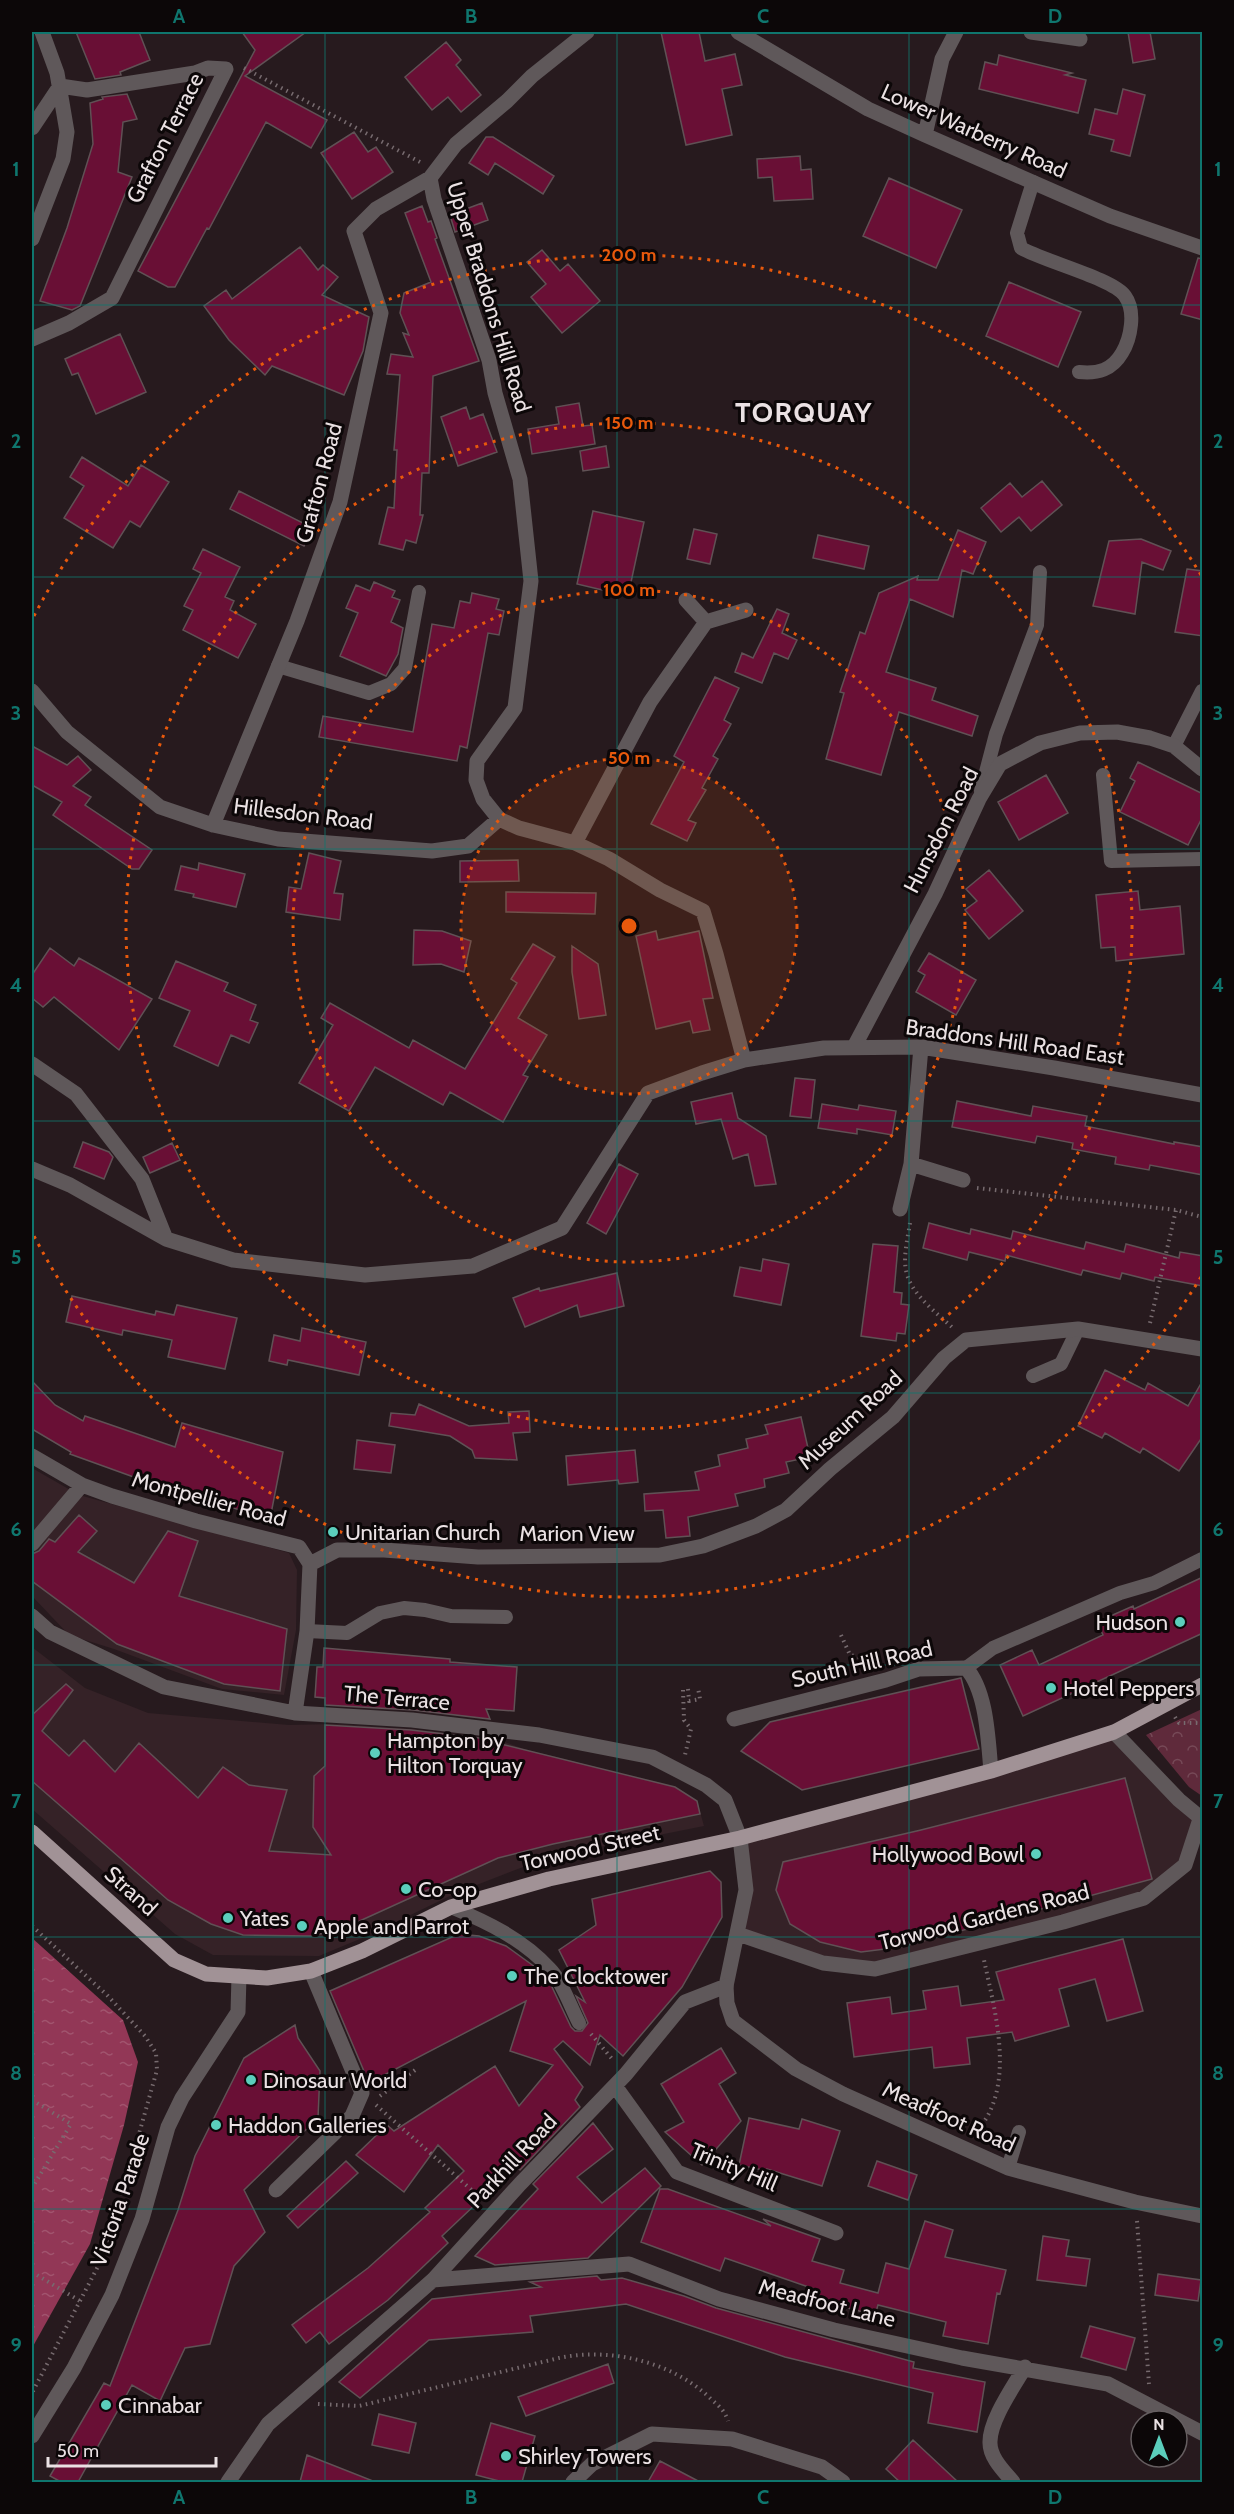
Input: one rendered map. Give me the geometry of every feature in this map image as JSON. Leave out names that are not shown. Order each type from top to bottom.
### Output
[{"type":"main road","name":"Torwood Street","points":[[206,1974],[267,1978],[311,1971],[362,1951],[451,1907],[549,1879],[740,1838],[991,1771],[1114,1732],[1203,1686]]},
{"type":"main road","name":"Strand","points":[[32,1832],[174,1960],[206,1974]]},
{"type":"street","points":[[32,240],[63,159],[67,132],[60,86],[42,32]]},
{"type":"street","name":"Upper Braddons Hill Road","points":[[499,819],[483,799],[477,780],[477,761],[515,708],[531,581],[530,570],[520,479],[495,393],[489,360],[434,199],[433,174],[456,144],[507,101],[532,76],[586,32]]},
{"type":"street","name":"Lower Warberry Road","points":[[738,32],[868,109],[1110,216],[1203,248]]},
{"type":"street","points":[[925,135],[942,59],[956,32]]},
{"type":"street","points":[[1031,32],[1080,39]]},
{"type":"street","name":"Grafton Terrace","points":[[32,339],[69,323],[111,298],[226,69],[208,68],[195,73],[87,90],[60,86]]},
{"type":"street","points":[[32,128],[60,86]]},
{"type":"street","name":"Grafton Road","points":[[213,825],[328,540],[340,502],[381,313],[354,231],[376,209],[433,174]]},
{"type":"street","points":[[686,600],[706,622]]},
{"type":"street","points":[[575,843],[650,702],[706,622],[746,610]]},
{"type":"street","name":"Hillesdon Road","points":[[32,691],[67,732],[160,807],[213,825],[278,839],[432,851],[468,846],[499,819]]},
{"type":"street","name":"Hunsdon Road","points":[[854,1047],[935,894],[980,799],[1000,764],[1040,743],[1080,733],[1117,732],[1150,738],[1174,746],[1203,770]]},
{"type":"street","points":[[499,819],[519,828],[575,843],[609,859],[660,890],[703,911],[744,1060]]},
{"type":"street","points":[[900,1209],[910,1164],[921,1047]]},
{"type":"street","name":"Braddons Hill Road East","points":[[32,1168],[70,1185],[166,1239],[233,1260],[366,1275],[473,1266],[562,1228],[648,1094],[702,1072],[744,1060],[824,1048],[921,1047],[1203,1095]]},
{"type":"street","points":[[32,1064],[76,1094],[142,1179],[166,1239]]},
{"type":"street","points":[[910,1164],[963,1180]]},
{"type":"street","points":[[966,1340],[1078,1329],[1203,1349]]},
{"type":"street","name":"Museum Road","points":[[703,1546],[756,1526],[786,1510],[830,1469],[893,1417],[944,1358],[966,1340]]},
{"type":"street","name":"Montpellier Road","points":[[32,1456],[82,1485],[196,1521],[300,1546],[310,1564]]},
{"type":"street","points":[[32,1544],[82,1485]]},
{"type":"street","name":"Marion View","points":[[310,1564],[337,1550],[384,1550],[478,1557],[660,1555],[703,1546]]},
{"type":"street","points":[[295,1713],[307,1624],[310,1564]]},
{"type":"street","name":"The Terrace","points":[[32,1616],[50,1632],[164,1687],[295,1713],[412,1720],[539,1735],[652,1757],[706,1785],[725,1800],[740,1838]]},
{"type":"street","name":"South Hill Road","points":[[734,1719],[919,1669],[966,1668],[975,1678],[986,1720],[991,1771]]},
{"type":"street","name":"Torwood Gardens Road","points":[[738,1934],[823,1963],[875,1969],[1144,1898],[1185,1865],[1201,1819],[1114,1732]]},
{"type":"street","points":[[726,1986],[746,1890],[740,1838]]},
{"type":"street","points":[[276,2190],[352,2116],[362,2093],[311,1971]]},
{"type":"street","name":"Victoria Parade","points":[[32,2436],[74,2368],[112,2295],[142,2219],[168,2127],[182,2098],[238,2012],[239,1976]]},
{"type":"street","name":"Parkhill Road","points":[[228,2482],[268,2424],[433,2280],[495,2211],[620,2080],[685,2002],[726,1986]]},
{"type":"street","name":"Meadfoot Road","points":[[726,1986],[727,2003],[733,2021],[796,2069],[843,2094],[1008,2168],[1135,2202],[1203,2216]]},
{"type":"street","name":"Trinity Hill","points":[[620,2080],[677,2172],[836,2233]]},
{"type":"street","name":"Meadfoot Lane","points":[[433,2280],[629,2264],[719,2299],[834,2330],[962,2358],[1025,2367],[1108,2384],[1203,2433]]},
{"type":"street","points":[[1012,2482],[995,2459],[989,2442],[999,2411],[1025,2367]]},
{"type":"street","points":[[573,2482],[592,2464],[652,2434],[732,2439],[822,2467],[843,2482]]},
{"type":"lane","points":[[1033,182],[1017,233],[1021,248],[1037,257],[1110,284],[1125,296],[1132,320],[1123,352],[1110,367],[1095,374],[1080,372]]},
{"type":"lane","points":[[980,799],[996,734],[1037,625],[1040,572]]},
{"type":"lane","points":[[278,666],[369,693],[391,684],[405,668],[419,592]]},
{"type":"lane","points":[[1174,746],[1203,691]]},
{"type":"lane","points":[[1103,776],[1111,861],[1203,859]]},
{"type":"lane","points":[[1033,1376],[1061,1364],[1078,1329]]},
{"type":"lane","points":[[966,1668],[993,1648],[1120,1593],[1154,1583],[1203,1559]]},
{"type":"lane","points":[[307,1624],[347,1633],[381,1613],[404,1608],[451,1616],[506,1617]]},
{"type":"lane","points":[[451,1907],[489,1923],[520,1943],[552,1970],[579,2023]]},
{"type":"lane","points":[[1008,2168],[1019,2132]]},
{"type":"path","points":[[226,69],[246,68],[433,174]]},
{"type":"path","points":[[963,1180],[973,1188],[1010,1190],[1176,1210],[1203,1217]]},
{"type":"path","points":[[900,1209],[911,1218],[905,1268],[908,1277],[921,1298],[966,1340]]},
{"type":"path","points":[[1146,1339],[1176,1210]]},
{"type":"path","points":[[841,1635],[850,1655],[888,1663],[894,1677]]},
{"type":"path","points":[[683,1761],[691,1729],[684,1720],[685,1690],[688,1701],[700,1699],[698,1688]]},
{"type":"path","points":[[32,1926],[108,1996],[145,2036],[156,2054],[157,2070],[151,2099],[106,2251],[32,2393]]},
{"type":"path","points":[[978,2130],[990,2108],[998,2082],[1000,2054],[999,2032],[981,1942]]},
{"type":"path","points":[[579,2023],[620,2080]]},
{"type":"path","points":[[418,2068],[372,2102],[495,2211]]},
{"type":"path","points":[[32,2100],[71,2124],[32,2188]]},
{"type":"path","points":[[1135,2202],[1151,2407]]},
{"type":"path","points":[[32,2272],[80,2301]]},
{"type":"path","points":[[292,2402],[359,2406],[559,2358],[578,2354],[597,2354],[642,2361],[661,2369],[669,2369],[699,2387],[726,2414],[732,2439]]},
{"type":"shaded area","points":[[32,1468],[79,1495],[289,1553],[297,1570],[296,1630],[284,1695],[222,1689],[69,1635],[32,1596]]},
{"type":"shaded area","points":[[32,1647],[85,1688],[148,1713],[289,1725],[336,1724],[411,1729],[496,1739],[524,1749],[675,1787],[697,1801],[704,1826],[549,1857],[456,1893],[367,1936],[319,1956],[213,1955],[175,1934],[32,1809]]},
{"type":"shaded area","points":[[1114,1732],[1200,1819],[1185,1865],[1144,1898],[875,1969],[738,1934],[740,1838]]},
{"type":"green space","points":[[1202,1709],[1202,1796],[1189,1787],[1146,1735]]},
{"type":"water","points":[[32,1938],[123,2020],[138,2062],[124,2125],[90,2244],[32,2348]]},
{"type":"building","points":[[76,32],[139,32],[150,60],[120,72],[121,75],[95,79]]},
{"type":"building","points":[[242,32],[306,32],[245,76],[327,120],[311,148],[266,122],[175,287],[168,287],[138,271],[255,50]]},
{"type":"building","points":[[661,32],[699,32],[705,61],[735,54],[742,85],[722,89],[732,135],[686,145]]},
{"type":"building","points":[[1128,32],[1150,32],[1155,59],[1133,63]]},
{"type":"building","points":[[446,42],[461,60],[456,65],[481,95],[461,112],[448,97],[432,110],[405,77]]},
{"type":"building","points":[[999,55],[1072,73],[1065,75],[1086,80],[1078,113],[979,89],[985,62],[997,65]]},
{"type":"building","points":[[1123,89],[1145,95],[1130,156],[1111,151],[1114,140],[1089,134],[1095,109],[1117,114]]},
{"type":"building","points":[[127,94],[137,119],[123,122],[118,172],[132,177],[80,306],[72,310],[40,301],[67,228],[93,144],[90,103],[103,99],[102,97]]},
{"type":"building","points":[[354,132],[368,152],[376,147],[393,172],[352,199],[321,153]]},
{"type":"building","points":[[486,137],[493,137],[554,176],[543,194],[495,163],[488,175],[469,163]]},
{"type":"building","points":[[800,156],[801,170],[811,169],[813,199],[774,201],[772,177],[758,178],[757,159]]},
{"type":"building","points":[[889,178],[962,210],[936,268],[863,236]]},
{"type":"building","points":[[482,203],[488,220],[455,232],[450,215]]},
{"type":"building","points":[[422,206],[428,222],[431,221],[437,238],[435,239],[479,361],[433,376],[429,473],[422,473],[420,515],[423,515],[416,543],[406,540],[403,550],[379,544],[388,507],[394,508],[397,450],[394,450],[400,375],[387,374],[391,354],[413,357],[403,333],[409,335],[400,313],[404,293],[431,282],[405,213]]},
{"type":"building","points":[[300,247],[318,270],[323,265],[338,277],[322,295],[369,317],[363,351],[344,395],[272,366],[265,375],[229,340],[204,306],[226,290],[232,299]]},
{"type":"building","points":[[542,250],[560,271],[568,264],[600,301],[562,333],[531,297],[546,284],[527,262]]},
{"type":"building","points":[[1198,258],[1203,259],[1203,320],[1181,314]]},
{"type":"building","points":[[1009,282],[1081,312],[1058,367],[986,336]]},
{"type":"building","points":[[120,334],[146,392],[96,414],[78,373],[72,375],[65,359]]},
{"type":"building","points":[[579,403],[583,426],[592,425],[595,444],[532,454],[528,429],[559,424],[556,407]]},
{"type":"building","points":[[466,407],[470,419],[483,414],[497,452],[458,466],[441,417]]},
{"type":"building","points":[[606,446],[609,467],[583,471],[580,451]]},
{"type":"building","points":[[82,457],[128,486],[141,465],[169,482],[140,527],[130,521],[113,548],[64,518],[84,486],[70,477]]},
{"type":"building","points":[[1042,481],[1062,505],[1031,531],[1019,517],[1001,532],[981,508],[1010,483],[1022,497]]},
{"type":"building","points":[[239,491],[313,528],[304,546],[230,509]]},
{"type":"building","points":[[593,511],[644,522],[628,596],[577,584]]},
{"type":"building","points":[[694,529],[717,534],[710,564],[687,559]]},
{"type":"building","points":[[958,530],[986,542],[973,574],[962,570],[953,617],[910,599],[886,672],[936,688],[932,700],[978,716],[972,736],[899,712],[881,775],[826,759],[844,693],[840,692],[860,632],[865,634],[879,593],[918,576],[917,580],[938,580]]},
{"type":"building","points":[[818,535],[869,546],[864,569],[813,558]]},
{"type":"building","points":[[1141,539],[1171,551],[1163,570],[1142,562],[1135,614],[1093,606],[1109,541]]},
{"type":"building","points":[[203,549],[240,567],[225,597],[234,601],[230,610],[256,624],[238,658],[183,630],[193,610],[184,606],[201,573],[193,569]]},
{"type":"building","points":[[1187,569],[1203,571],[1203,636],[1175,632]]},
{"type":"building","points":[[374,582],[395,591],[392,597],[400,600],[391,622],[403,628],[398,654],[386,676],[340,656],[358,613],[346,608],[356,585],[370,591]]},
{"type":"building","points":[[472,593],[499,599],[496,609],[504,611],[499,635],[488,633],[467,748],[460,746],[457,761],[319,737],[323,716],[413,732],[432,624],[454,628],[460,601],[470,603]]},
{"type":"building","points":[[777,609],[789,614],[782,633],[797,640],[788,659],[774,653],[762,683],[735,672],[742,653],[753,658]]},
{"type":"building","points":[[715,677],[739,688],[724,720],[731,724],[713,756],[718,759],[702,788],[706,790],[688,820],[696,823],[687,841],[651,824],[684,762],[674,756]]},
{"type":"building","points":[[32,746],[67,765],[78,756],[91,770],[73,786],[91,797],[85,805],[152,850],[139,869],[132,869],[53,815],[62,802],[32,785]]},
{"type":"building","points":[[1138,762],[1203,794],[1203,816],[1188,845],[1120,812],[1135,781],[1130,778]]},
{"type":"building","points":[[1046,775],[1068,813],[1019,840],[998,802]]},
{"type":"building","points":[[309,853],[341,861],[334,893],[343,894],[340,920],[286,912],[289,887],[301,889]]},
{"type":"building","points":[[518,860],[519,881],[460,882],[460,861]]},
{"type":"building","points":[[199,863],[245,874],[236,907],[193,897],[194,894],[175,890],[181,866],[198,870]]},
{"type":"building","points":[[989,870],[1023,911],[989,939],[965,910],[977,901],[966,889]]},
{"type":"building","points":[[1138,891],[1140,910],[1180,906],[1184,954],[1116,961],[1115,947],[1101,948],[1096,895]]},
{"type":"building","points":[[506,892],[596,893],[595,914],[506,912]]},
{"type":"building","points":[[414,930],[442,931],[471,941],[464,972],[441,964],[413,965]]},
{"type":"building","points":[[656,931],[658,940],[699,931],[713,998],[703,999],[710,1030],[693,1033],[690,1021],[656,1029],[636,936]]},
{"type":"building","points":[[533,944],[555,957],[518,1018],[547,1035],[523,1075],[528,1077],[503,1122],[450,1092],[443,1105],[375,1067],[349,1111],[299,1083],[333,1025],[321,1018],[330,1003],[409,1048],[413,1040],[465,1069],[517,983],[511,979]]},
{"type":"building","points":[[572,946],[598,964],[606,1015],[579,1019],[572,972]]},
{"type":"building","points":[[50,948],[74,966],[79,958],[152,999],[119,1050],[54,997],[43,1007],[32,998],[32,975]]},
{"type":"building","points":[[929,953],[976,980],[956,1015],[916,992],[925,975],[918,971]]},
{"type":"building","points":[[176,961],[228,983],[224,991],[256,1005],[250,1020],[258,1023],[249,1043],[231,1035],[218,1066],[174,1046],[190,1011],[159,998]]},
{"type":"building","points":[[795,1078],[815,1080],[811,1118],[790,1116]]},
{"type":"building","points":[[732,1093],[738,1118],[766,1136],[776,1184],[755,1186],[748,1154],[733,1159],[721,1119],[696,1124],[691,1102]]},
{"type":"building","points":[[957,1101],[1031,1116],[1033,1106],[1087,1116],[1085,1126],[1174,1144],[1174,1142],[1203,1147],[1203,1175],[1150,1165],[1149,1170],[1115,1164],[1116,1157],[1072,1149],[1073,1143],[1037,1136],[1035,1143],[952,1127]]},
{"type":"building","points":[[822,1104],[858,1110],[859,1105],[896,1111],[892,1135],[857,1129],[857,1134],[818,1128]]},
{"type":"building","points":[[83,1142],[109,1152],[113,1157],[104,1179],[74,1167]]},
{"type":"building","points":[[172,1143],[180,1160],[150,1173],[143,1157]]},
{"type":"building","points":[[619,1164],[638,1174],[606,1234],[587,1223]]},
{"type":"building","points":[[929,1223],[970,1234],[971,1229],[1011,1239],[1013,1231],[1084,1249],[1086,1242],[1124,1252],[1126,1244],[1179,1258],[1180,1252],[1203,1256],[1203,1286],[1155,1277],[1154,1281],[1122,1273],[1120,1279],[1083,1270],[1081,1275],[1006,1255],[1005,1261],[969,1252],[967,1260],[923,1248]]},
{"type":"building","points":[[873,1244],[898,1246],[894,1292],[902,1293],[901,1304],[909,1305],[905,1334],[897,1333],[896,1341],[861,1336]]},
{"type":"building","points":[[763,1259],[789,1264],[781,1305],[734,1296],[740,1267],[761,1271]]},
{"type":"building","points":[[617,1273],[624,1306],[580,1317],[577,1305],[525,1327],[513,1298],[539,1288],[540,1291]]},
{"type":"building","points":[[72,1296],[155,1315],[156,1311],[174,1315],[177,1305],[237,1318],[225,1369],[168,1357],[172,1340],[123,1330],[122,1335],[66,1322]]},
{"type":"building","points":[[302,1328],[366,1342],[359,1375],[288,1360],[287,1365],[269,1361],[274,1335],[300,1341]]},
{"type":"building","points":[[1105,1370],[1145,1390],[1148,1383],[1188,1406],[1203,1380],[1203,1436],[1179,1471],[1143,1448],[1140,1453],[1105,1433],[1102,1438],[1078,1426]]},
{"type":"building","points":[[32,1381],[55,1405],[83,1421],[85,1416],[175,1447],[182,1423],[283,1452],[270,1519],[153,1484],[70,1454],[71,1452],[32,1429]]},
{"type":"building","points":[[419,1404],[469,1426],[509,1423],[508,1412],[529,1411],[530,1432],[513,1433],[517,1460],[475,1458],[472,1450],[450,1436],[389,1426],[391,1413],[415,1415]]},
{"type":"building","points":[[801,1417],[810,1457],[786,1462],[789,1473],[764,1479],[765,1487],[735,1494],[738,1506],[688,1517],[690,1536],[666,1538],[663,1510],[645,1511],[644,1494],[699,1490],[695,1472],[720,1466],[718,1455],[748,1448],[746,1439],[768,1434],[765,1425]]},
{"type":"building","points":[[357,1440],[395,1445],[391,1473],[354,1469]]},
{"type":"building","points":[[635,1450],[638,1482],[619,1484],[618,1480],[568,1485],[566,1456]]},
{"type":"building","points":[[79,1515],[97,1531],[78,1552],[134,1583],[168,1531],[198,1541],[179,1596],[287,1629],[280,1691],[224,1684],[117,1644],[32,1581],[32,1554],[39,1551],[49,1539],[55,1542]]},
{"type":"building","points":[[1203,1577],[1203,1633],[1023,1716],[1000,1665],[1032,1650],[1039,1665],[1103,1635],[1097,1622],[1133,1606],[1134,1609]]},
{"type":"building","points":[[324,1648],[517,1667],[514,1711],[486,1709],[490,1719],[413,1710],[325,1705],[325,1698],[315,1697],[317,1667],[323,1667]]},
{"type":"building","points":[[961,1678],[979,1749],[802,1790],[741,1751],[770,1722]]},
{"type":"building","points":[[66,1684],[73,1690],[42,1731],[69,1756],[84,1740],[115,1772],[139,1743],[198,1798],[223,1767],[249,1785],[287,1790],[269,1851],[331,1855],[313,1827],[314,1776],[325,1766],[325,1725],[411,1730],[496,1740],[497,1743],[675,1787],[697,1801],[700,1814],[553,1844],[498,1858],[342,1929],[311,1936],[243,1935],[211,1924],[168,1900],[32,1781],[32,1715]]},
{"type":"building","name":"Hollywood Bowl","points":[[1125,1778],[1152,1879],[901,1947],[861,1952],[820,1942],[790,1924],[776,1890],[783,1862],[921,1830]]},
{"type":"building","points":[[710,1871],[721,1882],[722,1917],[682,1987],[623,2056],[600,2035],[590,2065],[563,2041],[554,2049],[583,2087],[575,2100],[580,2107],[520,2170],[512,2162],[476,2200],[478,2202],[442,2236],[448,2243],[388,2300],[329,2344],[320,2332],[306,2343],[292,2325],[368,2268],[396,2243],[430,2212],[425,2208],[464,2171],[438,2145],[404,2192],[356,2155],[387,2125],[394,2131],[495,2066],[519,2106],[553,2065],[510,2051],[526,2001],[369,2083],[330,1991],[459,1934],[479,1936],[506,1946],[535,1967],[551,1985],[571,2027],[575,2031],[582,2031],[588,2023],[576,1996],[585,2002],[559,1950],[596,1925],[592,1899]]},
{"type":"building","points":[[1123,1939],[1143,2011],[1107,2021],[1095,1979],[1059,1989],[1069,2026],[1015,2041],[1012,2032],[967,2038],[970,2064],[934,2068],[932,2047],[854,2057],[847,2003],[890,1997],[892,2014],[926,2009],[923,1991],[958,1986],[961,2006],[1004,2000],[996,1972]]},
{"type":"building","points":[[295,2025],[298,2038],[320,2071],[318,2118],[244,2190],[265,2232],[234,2266],[210,2344],[185,2348],[160,2401],[132,2385],[78,2482],[61,2482],[50,2476],[104,2383],[110,2386],[178,2210],[195,2156],[244,2058]]},
{"type":"building","points":[[721,2048],[736,2073],[719,2084],[741,2121],[702,2165],[665,2132],[684,2122],[661,2084]]},
{"type":"building","points":[[749,2118],[799,2129],[802,2119],[840,2131],[822,2186],[767,2169],[767,2171],[739,2165]]},
{"type":"building","points":[[593,2123],[613,2149],[577,2177],[602,2203],[645,2168],[661,2186],[588,2258],[495,2265],[475,2256],[538,2189],[533,2184]]},
{"type":"building","points":[[346,2161],[358,2173],[298,2228],[287,2216]]},
{"type":"building","points":[[877,2161],[917,2175],[908,2200],[868,2186]]},
{"type":"building","points":[[660,2189],[668,2189],[771,2226],[763,2219],[820,2239],[812,2261],[844,2270],[840,2283],[878,2293],[886,2263],[909,2269],[925,2221],[953,2230],[945,2257],[1006,2270],[1000,2294],[997,2293],[988,2344],[943,2336],[946,2322],[878,2305],[875,2315],[817,2300],[820,2291],[725,2258],[720,2271],[641,2242]]},
{"type":"building","points":[[1043,2236],[1069,2240],[1066,2256],[1090,2259],[1086,2286],[1037,2280]]},
{"type":"building","points":[[1158,2274],[1201,2280],[1198,2301],[1155,2295]]},
{"type":"building","points":[[597,2276],[601,2280],[622,2278],[716,2308],[914,2362],[913,2368],[985,2382],[977,2432],[928,2423],[933,2393],[785,2357],[626,2304],[530,2316],[533,2332],[429,2340],[360,2398],[339,2382],[432,2299],[541,2287],[530,2282]]},
{"type":"building","points":[[1090,2326],[1135,2338],[1126,2370],[1081,2357]]},
{"type":"building","points":[[608,2364],[614,2383],[526,2416],[518,2397]]},
{"type":"building","points":[[379,2414],[416,2423],[409,2453],[372,2445]]},
{"type":"building","name":"Shirley Towers","points":[[491,2423],[535,2436],[522,2482],[503,2482],[476,2475]]},
{"type":"building","points":[[913,2440],[958,2482],[900,2482],[886,2469]]},
{"type":"building","points":[[307,2455],[373,2481],[373,2482],[300,2482]]},
{"type":"building","points":[[660,2461],[700,2482],[648,2482]]},
{"type":"place","name":"Unitarian Church","points":[[333,1532]]},
{"type":"place","name":"Hudson","points":[[1180,1622]]},
{"type":"place","name":"Hotel Peppers","points":[[1051,1688]]},
{"type":"place","name":"Hampton by Hilton Torquay","points":[[375,1753]]},
{"type":"place","name":"Hollywood Bowl","points":[[1036,1854]]},
{"type":"place","name":"Co-op","points":[[406,1889]]},
{"type":"place","name":"Yates","points":[[228,1918]]},
{"type":"place","name":"Apple and Parrot","points":[[302,1926]]},
{"type":"place","name":"The Clocktower","points":[[512,1976]]},
{"type":"place","name":"Dinosaur World","points":[[251,2080]]},
{"type":"place","name":"Haddon Galleries","points":[[216,2125]]},
{"type":"place","name":"Cinnabar","points":[[106,2405]]},
{"type":"place","name":"Shirley Towers","points":[[506,2456]]},
{"type":"district","name":"TORQUAY","points":[[804,412]]}]
